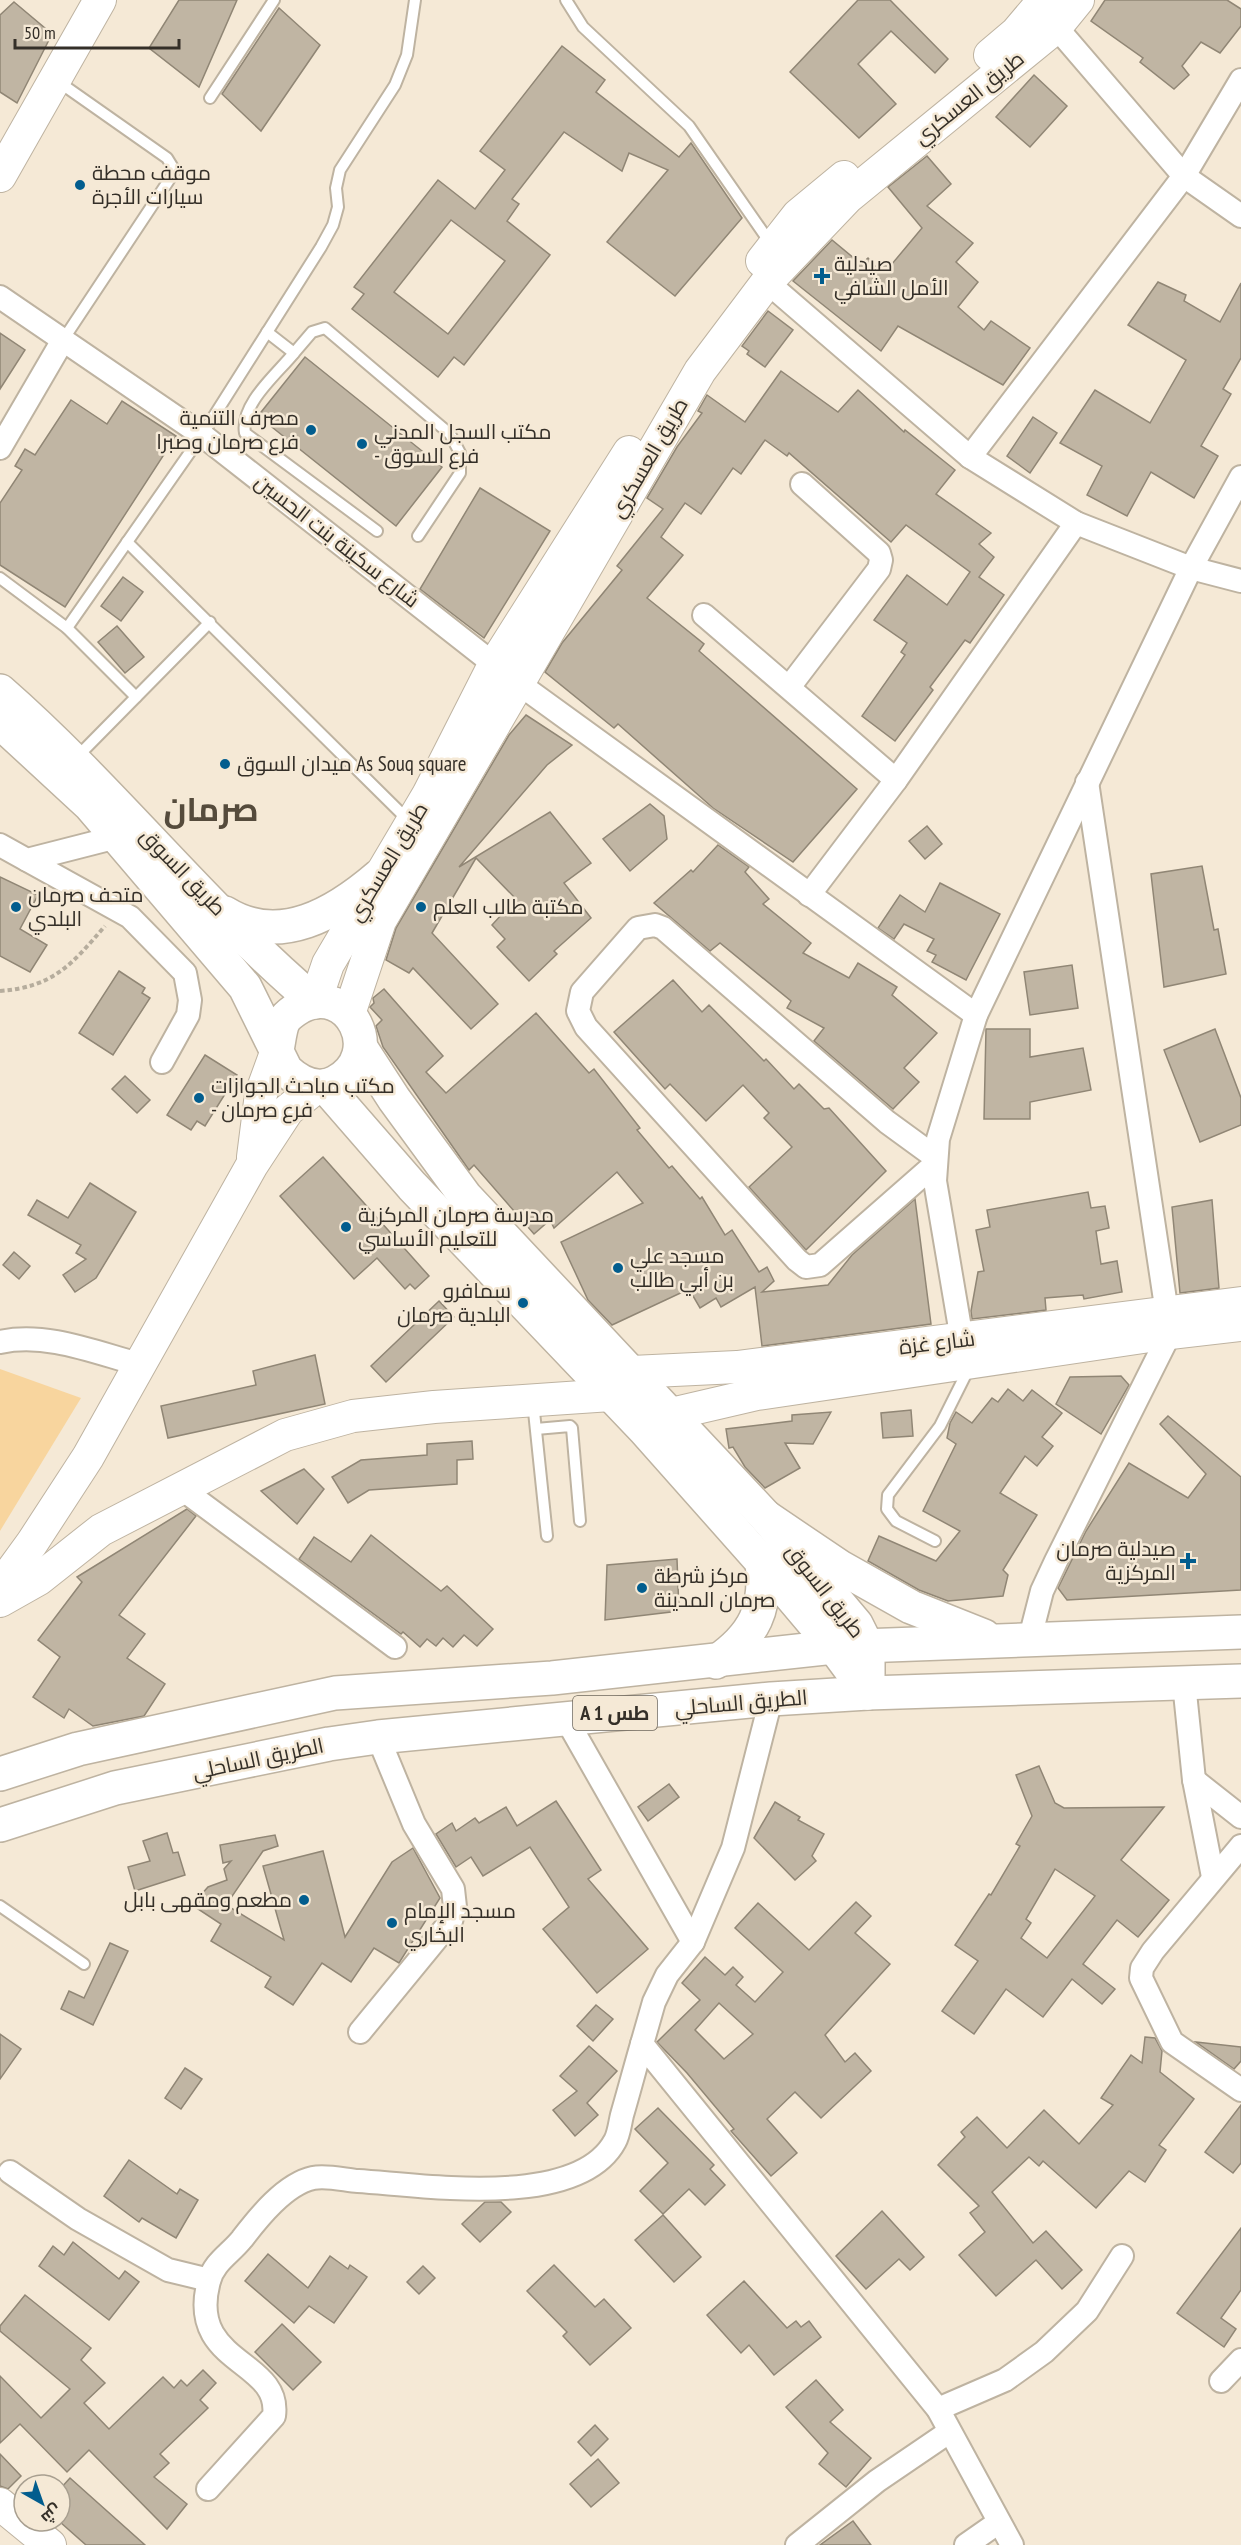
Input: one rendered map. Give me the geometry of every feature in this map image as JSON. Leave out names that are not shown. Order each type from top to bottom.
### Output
[{"type":"main road","name":"طريق السوق","points":[[0,691],[75,759],[262,957],[315,1002]]},
{"type":"main road","name":"طريق السوق","points":[[0,722],[67,782],[245,987],[277,1050]]},
{"type":"main road","points":[[219,909],[245,923],[278,929],[329,914],[379,876]]},
{"type":"main road","points":[[315,1002],[327,1002],[349,1014],[359,1030],[361,1048],[349,1073],[321,1086],[305,1083],[291,1074],[277,1050],[285,1020],[293,1011],[315,1002]]},
{"type":"main road","name":"طريق السوق","points":[[361,1048],[394,1099],[465,1196],[621,1383]]},
{"type":"main road","name":"طريق السوق","points":[[321,1086],[404,1177],[621,1383],[658,1422],[766,1517],[856,1623],[868,1648],[868,1693]]},
{"type":"main road","name":"طريق السوق","points":[[658,1422],[762,1562],[834,1647],[868,1693]]},
{"type":"main road","points":[[766,1517],[840,1567],[911,1607],[994,1640]]},
{"type":"main road","points":[[716,1662],[743,1639],[761,1608],[765,1585],[762,1562]]},
{"type":"main road","name":"الطريق الساحلي","points":[[0,1774],[78,1749],[335,1693],[552,1678],[716,1662],[834,1647],[868,1648],[1030,1638],[1241,1632]]},
{"type":"main road","name":"الطريق الساحلي","points":[[0,1825],[115,1788],[329,1744],[378,1737],[565,1717],[771,1699],[868,1693],[1241,1681]]},
{"type":"street","points":[[0,176],[100,0]]},
{"type":"street","name":"طريق العسكري","points":[[349,1014],[380,921],[506,674],[700,340],[798,215],[1017,33],[1043,8],[1078,0]]},
{"type":"street","points":[[1043,8],[1184,176],[1241,216]]},
{"type":"street","name":"طريق العسكري","points":[[315,1002],[328,964],[379,876],[700,371],[767,282],[848,198],[1043,8]]},
{"type":"street","points":[[970,457],[1184,176],[1241,80]]},
{"type":"street","points":[[767,282],[970,457],[1076,523],[1191,568],[1241,581]]},
{"type":"street","name":"شارع سكينة بنت الحسين","points":[[0,297],[202,435],[506,674],[976,1015]]},
{"type":"street","points":[[0,448],[63,340]]},
{"type":"street","points":[[967,1351],[935,1161],[976,1015],[1191,568],[1241,477]]},
{"type":"street","points":[[790,686],[879,568],[881,560],[879,554],[802,484]]},
{"type":"street","points":[[809,895],[896,780],[1076,523]]},
{"type":"street","points":[[704,615],[790,686],[896,780]]},
{"type":"street","points":[[1030,1638],[1042,1591],[1168,1322],[1087,782]]},
{"type":"street","points":[[27,860],[117,837]]},
{"type":"street","points":[[0,845],[120,909],[143,928],[185,973],[190,1000],[188,1015],[162,1062]]},
{"type":"street","points":[[647,925],[663,928],[935,1161],[820,1264],[806,1267],[797,1260],[586,1027],[578,1011],[582,992],[639,928],[647,925]]},
{"type":"street","points":[[252,1165],[261,1094],[277,1050]]},
{"type":"street","points":[[0,1587],[32,1543],[88,1457],[138,1364],[252,1165],[288,1110],[321,1086]]},
{"type":"street","name":"شارع غزة","points":[[658,1422],[757,1394],[967,1351],[1168,1322],[1241,1302]]},
{"type":"street","name":"شارع غزة","points":[[1168,1322],[1241,1325]]},
{"type":"street","points":[[2,1339],[43,1339],[138,1364]]},
{"type":"street","name":"شارع غزة","points":[[0,1600],[39,1580],[101,1530],[285,1435],[353,1416],[535,1415],[621,1383],[737,1367],[967,1351]]},
{"type":"street","points":[[182,1489],[395,1647]]},
{"type":"street","points":[[1184,1683],[1194,1780],[1213,1877]]},
{"type":"street","points":[[208,2489],[274,2416],[276,2401],[270,2388],[213,2336],[204,2316],[209,2280],[221,2258],[235,2248],[277,2197],[312,2178],[477,2190],[562,2181],[591,2168],[615,2141],[654,2002],[667,1975],[693,1942],[733,1848],[771,1699]]},
{"type":"street","points":[[565,1717],[693,1942]]},
{"type":"street","points":[[360,2032],[451,1921],[455,1906],[453,1889],[414,1824],[378,1737]]},
{"type":"street","points":[[1194,1780],[1241,1817]]},
{"type":"street","points":[[1241,1846],[1153,1951],[1142,1968],[1141,1978],[1172,2042],[1241,2090]]},
{"type":"street","points":[[642,2044],[938,2409],[1012,2545]]},
{"type":"street","points":[[10,2172],[78,2219],[168,2270],[209,2280]]},
{"type":"street","points":[[938,2409],[1005,2380],[1044,2352],[1087,2311],[1122,2256]]},
{"type":"street","points":[[1221,2381],[1241,2360]]},
{"type":"street","points":[[797,2545],[877,2481],[949,2432]]},
{"type":"street","points":[[0,2504],[50,2545]]},
{"type":"street","points":[[966,2545],[999,2522]]},
{"type":"lane","points":[[210,98],[274,0]]},
{"type":"lane","points":[[67,628],[202,435],[333,225],[338,207],[336,188],[340,170],[395,85],[407,55],[415,0]]},
{"type":"lane","points":[[566,0],[583,27],[689,126],[773,247]]},
{"type":"lane","points":[[55,79],[168,158],[175,171],[63,340]]},
{"type":"lane","points":[[377,531],[245,433],[243,422],[250,408],[312,332],[325,328],[450,434],[460,453],[460,473],[418,536]]},
{"type":"lane","points":[[267,332],[294,353]]},
{"type":"lane","points":[[127,542],[412,823]]},
{"type":"lane","points":[[0,578],[67,628],[136,697]]},
{"type":"lane","points":[[75,759],[210,622]]},
{"type":"lane","points":[[935,1541],[896,1521],[887,1509],[888,1495],[940,1426],[967,1351]]},
{"type":"lane","points":[[547,1536],[535,1415],[572,1428],[580,1521]]},
{"type":"lane","points":[[0,1905],[84,1964]]},
{"type":"path","points":[[0,991],[40,985],[76,959],[120,909]]},
{"type":"shaded area","points":[[0,1369],[81,1398],[0,1531]]},
{"type":"building","points":[[179,0],[237,0],[199,87],[149,48]]},
{"type":"building","points":[[858,0],[890,0],[948,59],[935,73],[891,31],[858,64],[896,104],[859,138],[790,72]]},
{"type":"building","points":[[1105,0],[1227,0],[1241,9],[1241,26],[1220,53],[1201,42],[1182,66],[1189,75],[1174,89],[1140,62],[1143,58],[1091,21]]},
{"type":"building","points":[[14,2],[52,34],[17,103],[0,92],[0,15]]},
{"type":"building","points":[[279,8],[320,45],[261,131],[222,94]]},
{"type":"building","points":[[562,46],[605,80],[596,92],[679,157],[691,143],[742,218],[675,296],[607,242],[668,170],[629,153],[622,171],[564,132],[512,199],[519,204],[507,221],[550,255],[464,365],[454,357],[438,377],[352,309],[364,294],[354,287],[438,180],[475,209],[505,170],[480,151]],"holes":[[[451,220],[505,261],[448,334],[394,292]]]},
{"type":"building","points":[[1034,75],[1067,106],[1030,147],[996,117]]},
{"type":"building","points":[[927,156],[951,184],[927,206],[973,243],[956,262],[978,282],[958,307],[984,330],[991,321],[1030,348],[1003,385],[898,326],[881,351],[793,281],[832,240],[861,264],[868,258],[876,267],[888,260],[892,264],[922,228],[888,187]]},
{"type":"building","points":[[1158,282],[1186,295],[1184,301],[1220,322],[1241,283],[1241,358],[1223,389],[1231,394],[1201,446],[1218,456],[1194,498],[1151,472],[1127,516],[1087,495],[1102,466],[1060,443],[1095,390],[1150,423],[1186,360],[1128,325]]},
{"type":"building","points":[[768,311],[793,330],[765,367],[747,354],[749,351],[742,346]]},
{"type":"building","points":[[0,333],[25,350],[0,389]]},
{"type":"building","points":[[305,357],[442,467],[396,526],[258,416]]},
{"type":"building","points":[[781,371],[838,412],[858,390],[904,432],[905,430],[955,470],[936,494],[991,533],[979,544],[994,557],[979,577],[1004,595],[970,643],[965,640],[930,687],[933,690],[895,741],[862,716],[905,655],[901,652],[907,643],[874,620],[907,575],[947,605],[970,572],[906,525],[891,542],[789,453],[787,456],[765,440],[741,474],[733,468],[701,514],[685,503],[661,537],[683,555],[647,598],[704,644],[699,651],[857,789],[793,862],[713,808],[618,724],[614,728],[545,672],[562,643],[622,570],[617,566],[663,509],[647,498],[677,447],[702,413],[698,411],[707,395],[745,422]]},
{"type":"building","points":[[71,400],[107,424],[122,401],[176,436],[65,607],[0,565],[0,503],[22,470],[15,466],[25,449],[35,455]]},
{"type":"building","points":[[1033,417],[1057,433],[1030,473],[1007,456]]},
{"type":"building","points":[[480,488],[550,531],[484,638],[420,589]]},
{"type":"building","points":[[123,577],[143,592],[121,621],[101,606]]},
{"type":"building","points":[[117,626],[144,657],[125,673],[98,642]]},
{"type":"building","points":[[526,715],[572,745],[547,765],[459,867],[550,812],[591,863],[564,883],[591,918],[554,951],[557,954],[529,981],[497,947],[505,939],[492,925],[516,899],[476,858],[432,933],[498,1004],[471,1029],[413,968],[409,973],[386,960],[396,928],[509,735]]},
{"type":"building","points":[[650,804],[664,816],[667,839],[630,871],[603,839]]},
{"type":"building","points":[[927,826],[942,844],[925,859],[909,841]]},
{"type":"building","points":[[718,845],[749,867],[745,872],[769,899],[763,904],[811,943],[803,953],[849,978],[858,963],[897,987],[892,995],[937,1033],[904,1068],[919,1082],[893,1109],[814,1041],[824,1028],[787,1008],[791,1001],[720,943],[710,951],[654,903],[691,870],[693,872]]},
{"type":"building","points":[[1202,866],[1214,930],[1218,929],[1226,974],[1164,987],[1151,874]]},
{"type":"building","points":[[0,877],[38,895],[20,929],[47,945],[30,972],[0,956]]},
{"type":"building","points":[[940,883],[1000,914],[966,980],[932,962],[936,955],[927,951],[934,939],[904,924],[894,939],[878,928],[900,895],[925,912]]},
{"type":"building","points":[[1072,965],[1078,1008],[1030,1015],[1024,972]]},
{"type":"building","points":[[119,971],[145,988],[142,993],[150,998],[113,1055],[79,1033]]},
{"type":"building","points":[[673,980],[702,1012],[709,1005],[794,1089],[799,1084],[824,1109],[829,1108],[886,1171],[806,1250],[749,1187],[792,1147],[764,1118],[769,1113],[743,1085],[706,1121],[670,1084],[665,1089],[614,1032]]},
{"type":"building","points":[[384,989],[443,1056],[426,1072],[446,1093],[536,1013],[589,1073],[594,1069],[640,1128],[637,1130],[669,1168],[672,1166],[700,1199],[702,1197],[725,1235],[732,1230],[759,1272],[767,1267],[774,1281],[762,1292],[828,1285],[852,1255],[915,1199],[931,1324],[762,1346],[755,1287],[721,1307],[716,1298],[700,1308],[689,1289],[612,1325],[588,1300],[561,1242],[643,1203],[617,1172],[554,1228],[550,1220],[534,1234],[474,1165],[469,1170],[383,1047],[376,1026],[382,1020],[370,1007],[374,1003],[373,998]]},
{"type":"building","points":[[986,1029],[1030,1029],[1030,1057],[1083,1048],[1091,1090],[1030,1102],[1030,1119],[984,1119]]},
{"type":"building","points":[[1215,1029],[1241,1098],[1241,1125],[1200,1142],[1164,1050]]},
{"type":"building","points":[[205,1055],[237,1075],[205,1126],[197,1121],[191,1130],[167,1115]]},
{"type":"building","points":[[125,1076],[150,1100],[137,1113],[112,1089]]},
{"type":"building","name":"مدرسة صرمان المركزية للتعليم الأساسي","points":[[323,1157],[429,1276],[415,1289],[410,1284],[405,1289],[377,1258],[354,1279],[280,1196]]},
{"type":"building","points":[[90,1183],[136,1212],[96,1278],[75,1292],[63,1275],[86,1259],[76,1253],[81,1245],[28,1215],[37,1200],[68,1218]]},
{"type":"building","points":[[1088,1192],[1091,1208],[1105,1206],[1109,1228],[1096,1231],[1101,1264],[1117,1261],[1122,1292],[1084,1299],[1083,1295],[1045,1298],[1046,1310],[972,1319],[971,1311],[978,1272],[984,1271],[976,1230],[990,1227],[987,1210]]},
{"type":"building","points":[[1212,1200],[1219,1288],[1180,1293],[1172,1207]]},
{"type":"building","points":[[14,1252],[30,1266],[19,1279],[3,1265]]},
{"type":"building","points":[[439,1301],[454,1317],[386,1382],[371,1366]]},
{"type":"building","points":[[315,1355],[325,1404],[168,1438],[161,1406],[256,1385],[253,1371]]},
{"type":"building","points":[[1121,1376],[1129,1385],[1101,1434],[1056,1404],[1070,1377]]},
{"type":"building","points":[[1008,1389],[1023,1401],[1032,1390],[1062,1413],[1042,1437],[1053,1446],[1037,1466],[1025,1456],[1000,1493],[1037,1515],[1003,1570],[1008,1575],[1003,1596],[948,1601],[919,1590],[868,1561],[879,1536],[936,1561],[960,1531],[923,1511],[956,1444],[947,1438],[950,1423],[956,1412],[972,1423],[992,1398],[998,1402]]},
{"type":"building","points":[[911,1410],[913,1436],[883,1438],[881,1413]]},
{"type":"building","points":[[831,1412],[813,1444],[785,1443],[800,1468],[765,1488],[745,1467],[733,1447],[729,1448],[726,1429],[792,1421],[792,1415]]},
{"type":"building","points":[[1168,1416],[1241,1477],[1241,1590],[1067,1600],[1058,1588],[1086,1531],[1129,1463],[1188,1498],[1206,1474],[1160,1424]]},
{"type":"building","points":[[472,1441],[473,1459],[457,1460],[457,1484],[369,1490],[348,1503],[332,1477],[361,1460],[427,1455],[427,1444]]},
{"type":"building","points":[[304,1469],[324,1489],[297,1524],[261,1491]]},
{"type":"building","points":[[187,1509],[196,1516],[119,1615],[145,1634],[127,1658],[165,1684],[144,1716],[93,1726],[69,1709],[64,1718],[33,1697],[60,1657],[38,1640],[82,1582],[77,1577]]},
{"type":"building","points":[[371,1535],[441,1591],[447,1586],[493,1629],[477,1646],[464,1635],[453,1647],[443,1638],[436,1646],[427,1639],[420,1647],[403,1632],[401,1634],[299,1559],[314,1537],[351,1562]]},
{"type":"building","name":"مركز شرطة صرمان المدينة","points":[[677,1559],[679,1611],[605,1620],[607,1565]]},
{"type":"building","points":[[1039,1766],[1055,1803],[1064,1808],[1164,1807],[1121,1860],[1169,1900],[1138,1937],[1117,1920],[1083,1964],[1115,1989],[1102,2004],[1072,1979],[1043,2017],[1006,1989],[974,2034],[942,2011],[978,1961],[955,1945],[989,1894],[991,1895],[1020,1846],[1016,1844],[1032,1816],[1016,1775]],"holes":[[[1055,1869],[1095,1896],[1047,1958],[1021,1938],[1031,1923],[1026,1919]]]},
{"type":"building","points":[[669,1784],[679,1797],[648,1821],[638,1807]]},
{"type":"building","points":[[556,1801],[601,1870],[588,1879],[648,1949],[597,1993],[543,1929],[569,1907],[530,1847],[483,1876],[471,1857],[456,1867],[436,1834],[452,1823],[456,1831],[475,1818],[479,1823],[506,1807],[517,1826]]},
{"type":"building","points":[[775,1802],[800,1817],[798,1820],[824,1834],[812,1856],[816,1861],[795,1880],[754,1838]]},
{"type":"building","points":[[167,1833],[173,1853],[178,1852],[185,1875],[135,1891],[128,1867],[150,1861],[143,1841]]},
{"type":"building","points":[[275,1835],[278,1846],[263,1851],[226,1905],[284,1940],[263,1866],[323,1851],[345,1937],[392,1862],[413,1848],[440,1898],[399,1963],[374,1948],[351,1982],[322,1963],[293,2005],[265,1987],[271,1977],[211,1941],[221,1924],[192,1905],[208,1887],[227,1880],[224,1869],[231,1861],[223,1863],[220,1845]]},
{"type":"building","points":[[856,1902],[871,1916],[855,1933],[890,1964],[825,2035],[845,2062],[855,2053],[871,2071],[821,2118],[795,2092],[767,2119],[797,2153],[771,2176],[731,2131],[734,2129],[687,2073],[657,2042],[700,2000],[682,1983],[705,1957],[725,1975],[733,1967],[743,1977],[736,1985],[755,2002],[783,1972],[735,1928],[758,1903],[809,1950]],"holes":[[[719,2003],[753,2034],[724,2059],[695,2030]]]},
{"type":"building","points":[[110,1943],[128,1951],[93,2025],[61,2009],[69,1991],[84,1998]]},
{"type":"building","points":[[596,2005],[613,2019],[593,2041],[577,2026]]},
{"type":"building","points":[[0,2034],[21,2049],[0,2079]]},
{"type":"building","points":[[1145,2037],[1155,2038],[1162,2051],[1160,2072],[1194,2099],[1159,2145],[1166,2150],[1145,2182],[1129,2171],[1096,2208],[1043,2161],[1039,2166],[1029,2157],[992,2192],[1033,2243],[1046,2231],[1082,2270],[1062,2289],[1036,2260],[996,2296],[959,2255],[985,2232],[970,2213],[979,2206],[938,2165],[965,2137],[961,2132],[977,2117],[1007,2148],[1044,2110],[1079,2144],[1113,2105],[1101,2098],[1131,2055],[1142,2063]]},
{"type":"building","points":[[1196,2042],[1241,2047],[1241,2061],[1234,2069]]},
{"type":"building","points":[[589,2046],[617,2071],[587,2103],[598,2115],[575,2136],[553,2110],[577,2091],[560,2076]]},
{"type":"building","points":[[185,2068],[202,2079],[181,2109],[165,2098]]},
{"type":"building","points":[[1241,2105],[1241,2163],[1233,2173],[1205,2152]]},
{"type":"building","points":[[658,2108],[714,2165],[710,2169],[725,2185],[705,2205],[689,2189],[663,2214],[640,2191],[668,2163],[635,2129]]},
{"type":"building","points":[[129,2160],[177,2194],[180,2189],[198,2200],[176,2238],[142,2218],[139,2222],[104,2196]]},
{"type":"building","points":[[485,2202],[501,2202],[511,2212],[480,2242],[462,2224]]},
{"type":"building","points":[[882,2211],[924,2257],[910,2270],[899,2259],[866,2289],[836,2256]]},
{"type":"building","points":[[663,2215],[701,2257],[674,2282],[635,2240]]},
{"type":"building","points":[[1241,2228],[1241,2290],[1221,2318],[1236,2329],[1224,2347],[1177,2313]]},
{"type":"building","points":[[73,2242],[119,2279],[125,2271],[139,2282],[109,2320],[39,2266],[53,2246],[64,2255]]},
{"type":"building","points":[[268,2254],[308,2288],[330,2256],[348,2269],[350,2265],[367,2277],[334,2323],[309,2306],[294,2323],[245,2281]]},
{"type":"building","points":[[554,2265],[595,2307],[604,2299],[631,2328],[590,2365],[563,2336],[567,2332],[527,2291]]},
{"type":"building","points":[[423,2266],[435,2278],[419,2294],[407,2282]]},
{"type":"building","points":[[744,2281],[787,2328],[796,2321],[801,2327],[809,2321],[821,2337],[774,2375],[749,2345],[741,2353],[707,2315]]},
{"type":"building","points":[[25,2295],[91,2348],[81,2360],[105,2383],[84,2403],[109,2429],[163,2377],[174,2388],[181,2380],[187,2386],[203,2370],[216,2383],[200,2400],[208,2408],[160,2454],[169,2463],[154,2477],[187,2504],[167,2529],[89,2450],[67,2472],[20,2424],[0,2443],[0,2376],[41,2418],[70,2389],[0,2331],[0,2326]]},
{"type":"building","points":[[282,2324],[321,2362],[293,2390],[255,2352]]},
{"type":"building","points":[[816,2380],[843,2410],[830,2422],[871,2458],[846,2487],[819,2464],[828,2453],[786,2407]]},
{"type":"building","points":[[595,2425],[608,2439],[591,2456],[578,2442]]},
{"type":"building","points":[[0,2454],[18,2473],[12,2473],[12,2485],[8,2489],[0,2486]]},
{"type":"building","points":[[598,2459],[619,2483],[591,2507],[570,2484]]},
{"type":"building","points":[[72,2480],[145,2545],[86,2545],[72,2533]]},
{"type":"building","points":[[853,2521],[871,2545],[820,2545]]},
{"type":"place","name":"موقف محطة سيارات الأجرة","points":[[80,185]]},
{"type":"place","name":"صيدلية الأمل الشافي","points":[[822,276]]},
{"type":"place","name":"مصرف التنمية فرع صرمان وصبرا","points":[[311,430]]},
{"type":"place","name":"مكتب السجل المدني - فرع السوق","points":[[362,444]]},
{"type":"place","name":"ميدان السوق As Souq square","points":[[225,764]]},
{"type":"place","name":"متحف صرمان البلدي","points":[[16,907]]},
{"type":"place","name":"مكتبة طالب العلم","points":[[421,907]]},
{"type":"place","name":"مكتب مباحث الجوازات - فرع صرمان","points":[[199,1098]]},
{"type":"place","name":"مدرسة صرمان المركزية للتعليم الأساسي","points":[[346,1227]]},
{"type":"place","name":"مسجد علي بن أبي طالب","points":[[618,1268]]},
{"type":"place","name":"سمافرو البلدية صرمان","points":[[523,1303]]},
{"type":"place","name":"صيدلية صرمان المركزية","points":[[1188,1561]]},
{"type":"place","name":"مركز شرطة صرمان المدينة","points":[[642,1588]]},
{"type":"place","name":"مطعم ومقهى بابل","points":[[304,1900]]},
{"type":"place","name":"مسجد الإمام البخاري","points":[[392,1923]]},
{"type":"district","name":"صرمان","points":[[211,809]]}]
